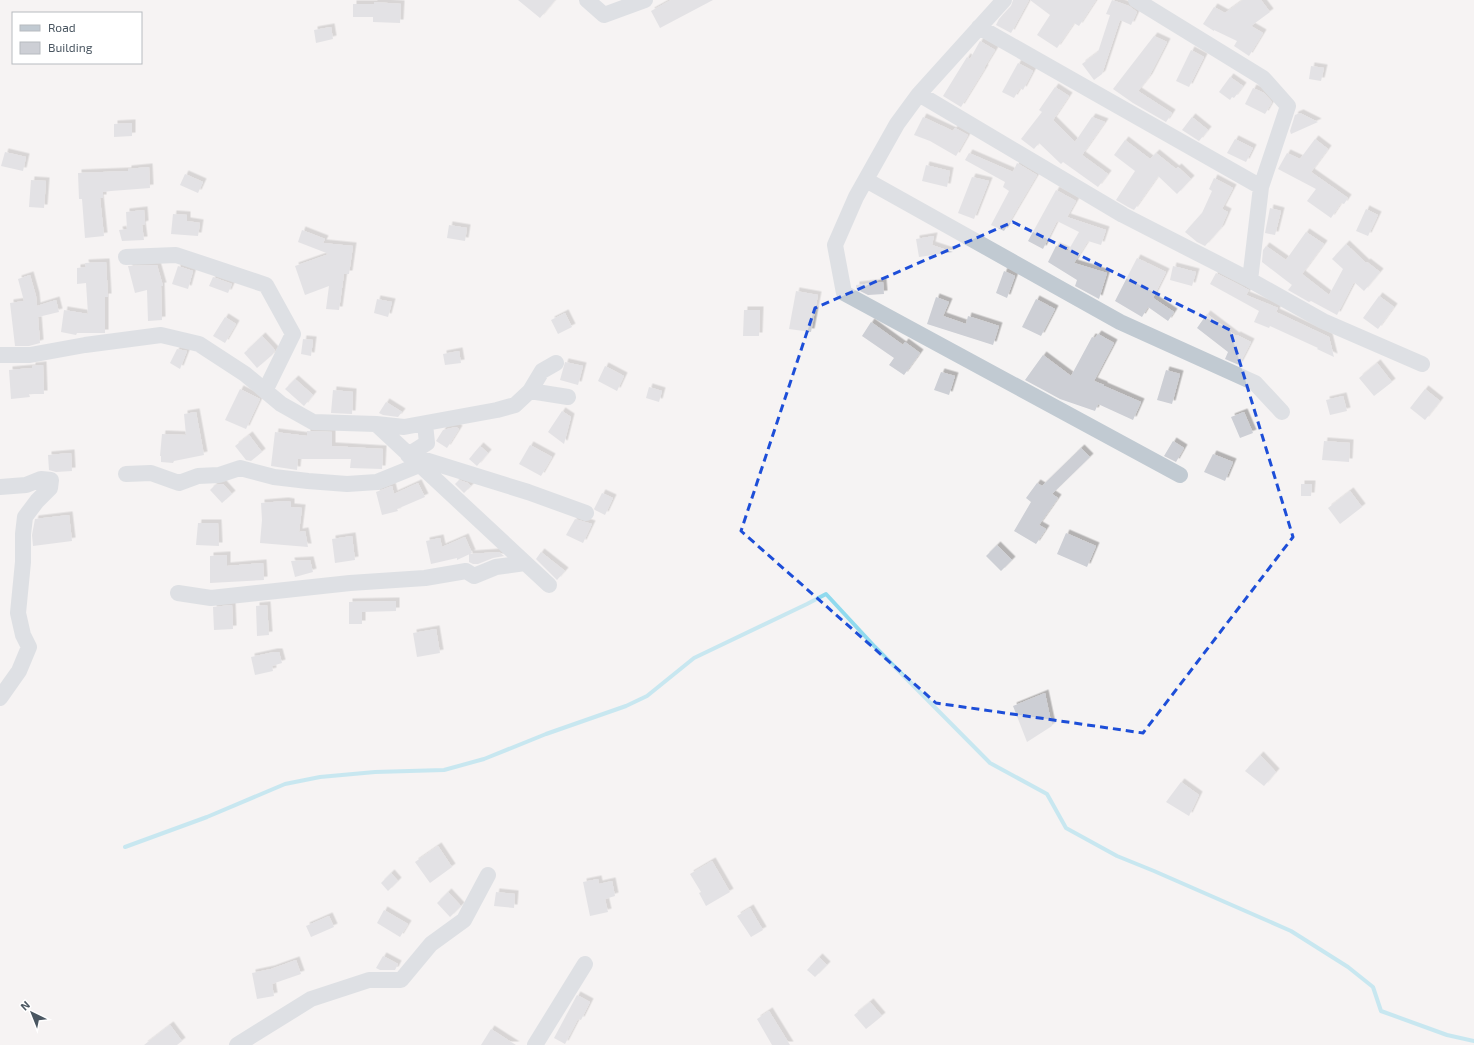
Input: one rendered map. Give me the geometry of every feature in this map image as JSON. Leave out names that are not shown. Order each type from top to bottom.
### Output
[{"type":"street","points":[[587,0],[604,14],[645,0]]},
{"type":"street","points":[[1004,0],[919,94],[897,124],[856,197],[835,245],[844,293],[1180,475]]},
{"type":"street","points":[[1136,0],[1263,78],[1288,106],[1260,187],[1250,280]]},
{"type":"street","points":[[979,27],[1260,187]]},
{"type":"street","points":[[919,94],[1124,215],[1250,280],[1323,321],[1422,364]]},
{"type":"street","points":[[866,180],[1120,322],[1255,383],[1282,412]]},
{"type":"street","points":[[126,257],[176,254],[266,285],[293,334],[265,391]]},
{"type":"street","points":[[0,355],[30,355],[85,345],[161,335],[199,344],[244,374],[281,404],[313,422],[376,424],[404,428],[516,405],[530,391],[542,371],[556,363]]},
{"type":"street","points":[[530,391],[568,397]]},
{"type":"street","points":[[376,424],[549,584]]},
{"type":"street","points":[[126,474],[151,473],[179,483],[198,476],[219,475],[240,468],[274,477],[308,481],[347,484],[377,482],[414,460],[427,443],[426,424]]},
{"type":"street","points":[[414,460],[528,492],[586,513]]},
{"type":"street","points":[[0,487],[26,485],[41,479],[51,480],[50,488],[37,501],[25,517],[22,534],[23,562],[18,613],[23,634],[29,647],[19,671],[0,698]]},
{"type":"street","points":[[178,594],[210,598],[350,583],[425,578],[466,572],[474,576],[496,567],[525,563]]},
{"type":"street","points":[[237,1045],[311,999],[368,980],[401,980],[431,944],[464,920],[488,875]]},
{"type":"street","points":[[535,1045],[585,964]]},
{"type":"highlighted area","points":[[1013,222],[1230,330],[1293,537],[1143,733],[936,703],[741,531],[815,308]]},
{"type":"building","points":[[518,0],[555,0],[540,18]]},
{"type":"building","points":[[671,0],[713,0],[660,28],[651,11]]},
{"type":"building","points":[[1013,0],[1029,0],[1011,33],[996,25],[999,19],[1011,6]]},
{"type":"building","points":[[1030,0],[1096,0],[1079,26],[1074,23],[1057,48],[1037,35],[1050,15]]},
{"type":"building","points":[[1112,0],[1129,6],[1137,12],[1131,25],[1120,20],[1102,74],[1094,80],[1082,64],[1098,52],[1110,15],[1106,14]]},
{"type":"building","points":[[1243,0],[1261,0],[1270,12],[1251,26],[1263,33],[1249,56],[1234,46],[1237,41],[1214,31],[1203,24],[1214,7],[1225,13]]},
{"type":"building","points":[[374,2],[401,4],[400,23],[373,22],[373,17],[353,17],[353,4],[374,4]]},
{"type":"building","points":[[331,27],[333,39],[316,43],[314,30]]},
{"type":"building","points":[[1154,36],[1167,42],[1149,77],[1138,91],[1172,113],[1166,122],[1133,103],[1113,89]]},
{"type":"building","points":[[980,41],[995,50],[961,107],[943,96],[967,57],[970,59]]},
{"type":"building","points":[[1191,50],[1204,57],[1189,87],[1176,81]]},
{"type":"building","points":[[1018,63],[1033,71],[1023,90],[1020,88],[1014,98],[1002,92]]},
{"type":"building","points":[[1311,66],[1324,68],[1321,81],[1309,79]]},
{"type":"building","points":[[1230,77],[1243,86],[1234,98],[1232,97],[1230,100],[1219,92]]},
{"type":"building","points":[[1055,87],[1069,96],[1053,120],[1075,142],[1092,117],[1105,122],[1082,155],[1108,174],[1098,187],[1063,162],[1061,164],[1039,143],[1034,149],[1021,139],[1042,112],[1039,110]]},
{"type":"building","points":[[1253,88],[1264,93],[1272,102],[1265,114],[1245,104]]},
{"type":"building","points":[[1300,113],[1318,122],[1291,134],[1290,131],[1295,115]]},
{"type":"building","points":[[923,117],[953,131],[955,128],[968,135],[956,156],[930,141],[914,135]]},
{"type":"building","points":[[1192,117],[1208,130],[1199,141],[1182,130]]},
{"type":"building","points":[[132,123],[132,136],[114,137],[114,124]]},
{"type":"building","points":[[1235,139],[1253,148],[1246,162],[1227,153]]},
{"type":"building","points":[[1315,139],[1328,149],[1311,172],[1348,198],[1344,204],[1341,203],[1331,218],[1307,201],[1316,189],[1278,169],[1287,153],[1300,159]]},
{"type":"building","points":[[1125,140],[1150,159],[1156,153],[1176,169],[1178,167],[1191,179],[1177,194],[1158,176],[1134,210],[1116,200],[1135,171],[1114,155]]},
{"type":"building","points":[[5,152],[26,157],[23,171],[1,166]]},
{"type":"building","points":[[969,153],[1013,172],[1017,163],[1037,175],[1004,231],[991,225],[1009,191],[1003,187],[1005,182],[965,160]]},
{"type":"building","points":[[926,165],[950,171],[947,187],[922,181]]},
{"type":"building","points":[[149,167],[150,188],[103,192],[103,198],[100,198],[104,236],[85,238],[82,199],[79,199],[78,173],[128,171],[128,169]]},
{"type":"building","points":[[185,174],[203,182],[198,193],[180,185]]},
{"type":"building","points":[[972,177],[989,181],[974,219],[958,213]]},
{"type":"building","points":[[1214,178],[1233,188],[1222,209],[1228,212],[1221,228],[1205,246],[1197,242],[1185,232],[1202,213],[1212,191],[1209,189]]},
{"type":"building","points":[[31,180],[46,181],[44,208],[29,207]]},
{"type":"building","points":[[1056,190],[1076,201],[1067,217],[1106,230],[1101,245],[1088,241],[1074,263],[1107,273],[1099,299],[1075,286],[1077,280],[1048,262],[1056,246],[1068,251],[1079,232],[1057,221],[1043,249],[1028,241]]},
{"type":"building","points":[[1270,208],[1281,211],[1275,235],[1265,233]]},
{"type":"building","points":[[1366,209],[1378,215],[1368,236],[1356,231]]},
{"type":"building","points":[[144,210],[145,224],[142,225],[144,240],[122,241],[119,230],[127,229],[126,212]]},
{"type":"building","points":[[173,214],[187,215],[187,221],[200,223],[198,236],[171,234]]},
{"type":"building","points":[[449,225],[467,228],[465,241],[447,238]]},
{"type":"building","points":[[302,230],[325,239],[323,243],[353,246],[349,274],[344,274],[339,310],[326,309],[329,286],[305,295],[295,266],[329,254],[298,242]]},
{"type":"building","points":[[1306,232],[1324,244],[1302,274],[1329,295],[1343,269],[1332,259],[1346,244],[1366,263],[1367,262],[1380,272],[1364,291],[1354,282],[1337,315],[1288,290],[1292,285],[1262,262],[1263,250],[1266,246],[1286,260]]},
{"type":"building","points":[[934,236],[932,245],[953,252],[919,257],[916,239]]},
{"type":"building","points":[[1137,258],[1166,272],[1153,298],[1174,312],[1168,321],[1148,307],[1142,317],[1115,301]]},
{"type":"building","points":[[106,262],[108,297],[105,297],[105,333],[77,333],[76,335],[61,332],[64,310],[88,314],[86,283],[77,284],[77,268],[86,267],[85,263]]},
{"type":"building","points":[[157,265],[163,286],[161,286],[162,320],[148,321],[147,290],[135,293],[128,266]]},
{"type":"building","points":[[178,266],[193,271],[188,289],[172,284]]},
{"type":"building","points":[[1173,266],[1196,272],[1192,286],[1170,280]]},
{"type":"building","points":[[1004,271],[1015,276],[1007,298],[996,293]]},
{"type":"building","points":[[1216,273],[1249,290],[1246,295],[1278,308],[1276,312],[1329,337],[1334,357],[1270,326],[1269,328],[1254,322],[1259,311],[1210,284]]},
{"type":"building","points":[[30,275],[36,296],[37,306],[56,300],[59,312],[38,317],[40,343],[29,346],[15,346],[10,303],[24,301],[18,279]]},
{"type":"building","points":[[213,277],[232,284],[228,293],[209,286]]},
{"type":"building","points":[[883,282],[884,294],[868,295],[856,289],[856,285]]},
{"type":"building","points":[[796,291],[818,295],[811,332],[789,329]]},
{"type":"building","points":[[1379,296],[1394,307],[1378,329],[1363,318]]},
{"type":"building","points":[[936,297],[949,302],[943,316],[966,324],[968,316],[999,326],[993,345],[927,324]]},
{"type":"building","points":[[377,299],[392,302],[388,317],[374,313]]},
{"type":"building","points":[[1036,299],[1055,309],[1041,336],[1022,327]]},
{"type":"building","points":[[744,310],[760,310],[759,336],[743,336]]},
{"type":"building","points":[[565,313],[572,327],[558,334],[551,320]]},
{"type":"building","points":[[1207,314],[1236,336],[1237,335],[1251,342],[1239,365],[1225,359],[1228,352],[1197,328]]},
{"type":"building","points":[[225,317],[236,324],[225,343],[213,336]]},
{"type":"building","points":[[871,322],[903,345],[905,342],[920,353],[904,375],[889,365],[894,358],[862,336]]},
{"type":"building","points":[[1098,334],[1114,343],[1094,381],[1141,402],[1133,420],[1098,404],[1095,411],[1060,399],[1025,380],[1043,355],[1071,376],[1092,337],[1095,338]]},
{"type":"building","points":[[262,336],[275,350],[272,355],[257,368],[244,353]]},
{"type":"building","points":[[303,339],[313,340],[311,356],[301,354]]},
{"type":"building","points":[[177,349],[187,351],[180,369],[170,363]]},
{"type":"building","points":[[459,351],[461,363],[445,365],[443,354]]},
{"type":"building","points":[[565,362],[583,366],[578,385],[560,380]]},
{"type":"building","points":[[1377,363],[1392,382],[1374,396],[1359,378]]},
{"type":"building","points":[[43,365],[44,394],[29,394],[30,397],[11,399],[9,370],[32,368],[32,366]]},
{"type":"building","points":[[605,366],[624,376],[617,391],[598,381]]},
{"type":"building","points":[[1166,370],[1180,374],[1172,404],[1157,400]]},
{"type":"building","points":[[941,372],[955,376],[949,395],[934,390]]},
{"type":"building","points":[[295,379],[313,395],[304,406],[285,389]]},
{"type":"building","points":[[649,387],[662,391],[659,402],[646,398]]},
{"type":"building","points":[[240,389],[260,399],[246,429],[225,420]]},
{"type":"building","points":[[1425,389],[1440,401],[1425,420],[1410,408]]},
{"type":"building","points":[[333,390],[353,392],[352,414],[331,413]]},
{"type":"building","points":[[1343,396],[1347,411],[1330,415],[1326,400]]},
{"type":"building","points":[[386,402],[402,412],[398,417],[379,413]]},
{"type":"building","points":[[562,411],[571,417],[564,444],[548,432]]},
{"type":"building","points":[[196,412],[204,455],[174,461],[173,463],[161,462],[160,456],[162,434],[186,435],[184,414]]},
{"type":"building","points":[[1244,412],[1253,433],[1240,438],[1231,417]]},
{"type":"building","points":[[456,427],[459,429],[447,448],[436,441],[443,430]]},
{"type":"building","points":[[307,431],[332,432],[332,446],[383,449],[382,469],[350,468],[351,459],[298,459],[297,470],[271,466],[275,432],[307,436]]},
{"type":"building","points":[[249,435],[262,452],[251,461],[246,460],[235,446]]},
{"type":"building","points":[[1173,441],[1184,448],[1176,462],[1164,456]]},
{"type":"building","points":[[1324,441],[1350,443],[1349,462],[1322,460]]},
{"type":"building","points":[[530,445],[552,457],[541,476],[519,464]]},
{"type":"building","points":[[480,446],[488,453],[477,466],[469,459]]},
{"type":"building","points":[[1081,448],[1090,457],[1052,494],[1058,498],[1039,525],[1046,529],[1036,544],[1014,531],[1031,502],[1026,498],[1037,483],[1042,486]]},
{"type":"building","points":[[71,453],[72,471],[56,472],[49,470],[48,455]]},
{"type":"building","points":[[1213,454],[1233,462],[1225,481],[1204,472]]},
{"type":"building","points":[[459,480],[468,483],[471,486],[464,493],[455,484]]},
{"type":"building","points":[[418,483],[425,497],[397,509],[398,511],[382,515],[376,492],[392,486],[394,494]]},
{"type":"building","points":[[223,484],[232,494],[222,503],[210,490],[215,485]]},
{"type":"building","points":[[1301,484],[1312,484],[1311,496],[1301,496]]},
{"type":"building","points":[[1350,491],[1362,507],[1340,524],[1328,508]]},
{"type":"building","points":[[602,493],[613,498],[605,515],[594,509]]},
{"type":"building","points":[[291,502],[291,507],[302,508],[299,532],[305,531],[308,547],[260,543],[262,520],[261,503]]},
{"type":"building","points":[[69,515],[72,541],[33,546],[32,535],[35,519]]},
{"type":"building","points":[[575,519],[592,524],[583,543],[566,535]]},
{"type":"building","points":[[198,523],[218,523],[219,546],[196,545]]},
{"type":"building","points":[[1066,533],[1096,546],[1087,567],[1057,554]]},
{"type":"building","points":[[352,536],[355,560],[335,563],[332,539]]},
{"type":"building","points":[[465,537],[472,553],[457,560],[457,558],[431,564],[426,541],[440,538],[442,547]]},
{"type":"building","points":[[997,545],[1012,560],[1001,571],[986,556]]},
{"type":"building","points":[[499,552],[504,556],[493,558],[478,564],[469,562],[469,554]]},
{"type":"building","points":[[541,552],[565,571],[557,580],[536,559]]},
{"type":"building","points":[[227,555],[227,566],[263,563],[264,580],[210,583],[210,556]]},
{"type":"building","points":[[310,560],[313,572],[295,577],[291,561]]},
{"type":"building","points":[[396,601],[396,611],[362,612],[362,624],[349,624],[349,602]]},
{"type":"building","points":[[232,605],[233,629],[214,630],[213,607]]},
{"type":"building","points":[[267,605],[269,635],[257,636],[256,606]]},
{"type":"building","points":[[436,629],[440,653],[417,657],[413,633]]},
{"type":"building","points":[[279,652],[282,663],[272,666],[273,671],[255,675],[251,657]]},
{"type":"building","points":[[1045,693],[1052,726],[1027,742],[1013,706]]},
{"type":"building","points":[[1260,755],[1276,772],[1264,786],[1245,771]]},
{"type":"building","points":[[1181,782],[1199,795],[1189,816],[1166,802]]},
{"type":"building","points":[[438,846],[452,867],[430,883],[415,862]]},
{"type":"building","points":[[712,861],[730,892],[706,906],[699,893],[701,892],[690,874]]},
{"type":"building","points":[[391,873],[398,881],[388,891],[381,883]]},
{"type":"building","points":[[598,879],[599,884],[612,881],[615,896],[605,899],[608,912],[590,916],[583,882]]},
{"type":"building","points":[[448,892],[461,906],[450,917],[437,903]]},
{"type":"building","points":[[496,892],[515,894],[514,908],[494,906]]},
{"type":"building","points":[[750,908],[763,930],[751,937],[737,916]]},
{"type":"building","points":[[384,910],[408,924],[400,937],[377,923]]},
{"type":"building","points":[[329,916],[334,927],[311,937],[306,926]]},
{"type":"building","points":[[383,956],[398,964],[395,970],[380,970],[376,968]]},
{"type":"building","points":[[819,957],[827,965],[815,977],[807,970]]},
{"type":"building","points":[[296,960],[301,974],[272,984],[274,996],[257,999],[252,973],[271,969]]},
{"type":"building","points":[[577,995],[590,1002],[581,1020],[578,1019],[565,1044],[554,1038]]},
{"type":"building","points":[[870,1002],[882,1016],[866,1029],[854,1015]]},
{"type":"building","points":[[769,1011],[790,1045],[772,1045],[757,1019]]},
{"type":"building","points":[[170,1025],[182,1041],[177,1045],[144,1045]]},
{"type":"building","points":[[491,1029],[516,1045],[481,1045]]},
{"type":"waterway","points":[[125,847],[207,817],[285,784],[320,777],[375,772],[444,770],[484,759],[546,734],[626,706],[647,696],[694,658],[826,594],[875,647],[990,763],[1047,794],[1066,828],[1117,856],[1291,931],[1348,967],[1373,987],[1381,1011],[1447,1035],[1474,1041]]}]
